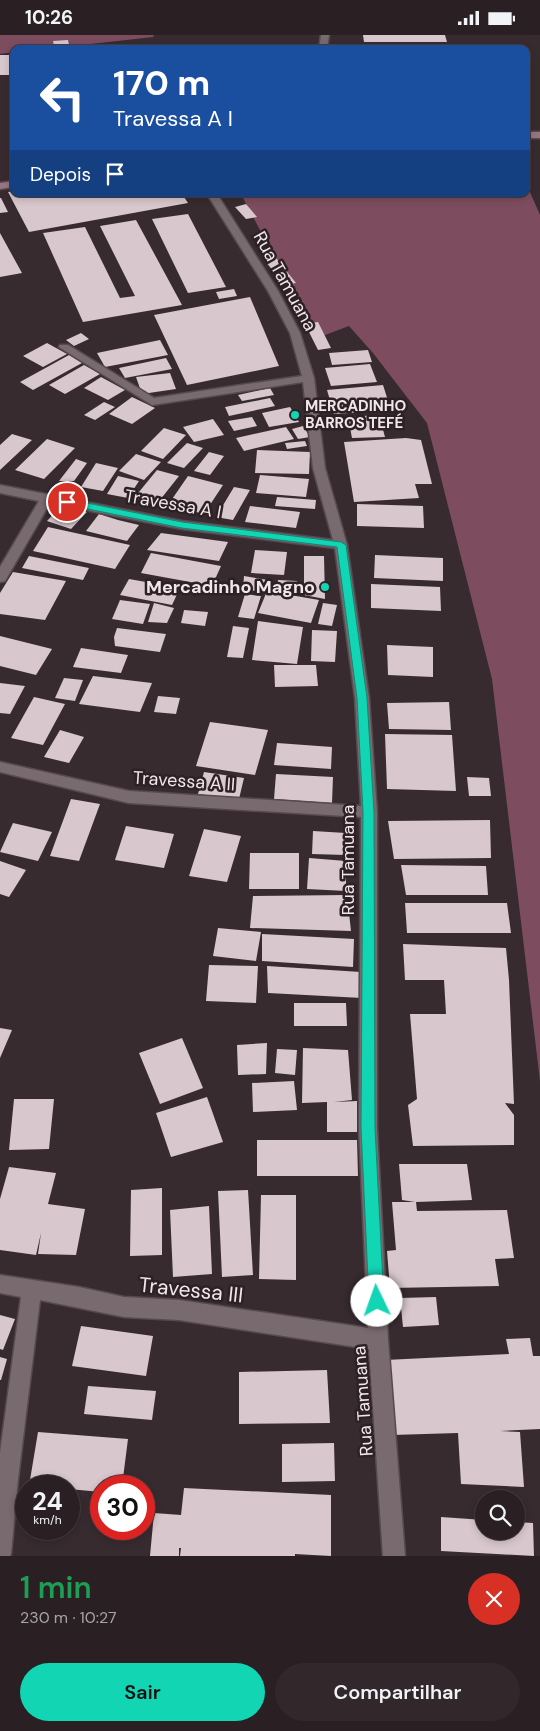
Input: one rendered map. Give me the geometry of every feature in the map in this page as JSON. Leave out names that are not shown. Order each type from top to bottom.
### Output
[{"type":"street","name":"Rua Tamuana","points":[[214,197],[273,291],[290,325],[308,378],[318,468],[341,545],[362,698],[369,812],[368,1128],[378,1340],[394,1556]]},
{"type":"street","points":[[64,347],[152,402],[308,378]]},
{"type":"street","name":"Travessa A I","points":[[0,489],[182,525],[341,545]]},
{"type":"street","points":[[0,578],[48,498]]},
{"type":"street","name":"Travessa A II","points":[[0,767],[128,797],[369,812]]},
{"type":"street","name":"Travessa III","points":[[0,1284],[79,1297],[124,1307],[179,1310],[378,1340]]},
{"type":"street","points":[[0,1553],[7,1479],[32,1289]]},
{"type":"shaded area","points":[[0,35],[154,35],[153,37],[82,45],[10,45],[10,53],[0,54]]},
{"type":"shaded area","points":[[530,192],[540,215],[540,1081],[492,679],[427,423],[373,353],[349,326],[317,338],[243,197],[530,197]]},
{"type":"building","points":[[363,35],[445,35],[447,42],[364,42]]},
{"type":"building","points":[[68,40],[69,45],[54,45],[53,41]]},
{"type":"building","points":[[0,55],[10,55],[10,75],[0,75]]},
{"type":"building","points":[[11,197],[184,197],[188,203],[29,232]]},
{"type":"building","points":[[1,198],[8,212],[0,213]]},
{"type":"building","points":[[246,204],[257,217],[246,219],[235,207]]},
{"type":"building","points":[[188,214],[226,287],[188,293],[152,219]]},
{"type":"building","points":[[136,220],[182,305],[83,322],[43,233],[85,227],[120,298],[135,296],[100,226]]},
{"type":"building","points":[[0,233],[22,273],[0,277]]},
{"type":"building","points":[[276,258],[296,283],[285,285],[265,261]]},
{"type":"building","points":[[234,289],[237,296],[219,299],[216,292]]},
{"type":"building","points":[[250,297],[279,366],[187,385],[154,315]]},
{"type":"building","points":[[318,322],[331,348],[318,350],[305,324]]},
{"type":"building","points":[[81,333],[89,339],[74,346],[66,340]]},
{"type":"building","points":[[160,340],[168,355],[105,367],[97,353]]},
{"type":"building","points":[[47,343],[67,354],[43,367],[23,356]]},
{"type":"building","points":[[368,350],[372,362],[332,365],[329,353]]},
{"type":"building","points":[[69,355],[82,363],[33,390],[20,382]]},
{"type":"building","points":[[166,358],[172,369],[125,378],[119,368]]},
{"type":"building","points":[[370,364],[377,382],[331,386],[325,368]]},
{"type":"building","points":[[84,365],[100,374],[65,394],[49,385]]},
{"type":"building","points":[[170,373],[176,389],[142,394],[136,377]]},
{"type":"building","points":[[101,377],[125,390],[108,400],[84,388]]},
{"type":"building","points":[[383,385],[391,410],[334,414],[327,390]]},
{"type":"building","points":[[270,388],[274,395],[242,401],[238,395]]},
{"type":"building","points":[[132,397],[155,408],[132,424],[109,414]]},
{"type":"building","points":[[270,398],[275,406],[229,416],[225,407]]},
{"type":"building","points":[[104,402],[115,407],[95,420],[84,415]]},
{"type":"building","points":[[290,407],[299,422],[269,427],[262,413]]},
{"type":"building","points":[[379,415],[385,437],[352,438],[348,417]]},
{"type":"building","points":[[252,417],[257,426],[234,431],[228,421]]},
{"type":"building","points":[[213,419],[224,435],[194,442],[183,427]]},
{"type":"building","points":[[303,426],[310,437],[298,439],[292,429]]},
{"type":"building","points":[[286,427],[294,439],[244,451],[236,438]]},
{"type":"building","points":[[164,428],[186,435],[163,459],[141,451]]},
{"type":"building","points":[[12,434],[32,440],[0,470],[0,445]]},
{"type":"building","points":[[406,438],[421,440],[432,484],[415,484],[419,498],[354,502],[344,442]]},
{"type":"building","points":[[47,439],[75,448],[44,479],[15,470]]},
{"type":"building","points":[[305,441],[307,446],[287,449],[285,443]]},
{"type":"building","points":[[187,443],[203,448],[184,468],[167,463]]},
{"type":"building","points":[[257,450],[310,452],[309,474],[255,473]]},
{"type":"building","points":[[209,452],[224,456],[210,475],[194,471]]},
{"type":"building","points":[[136,454],[161,462],[144,480],[119,471]]},
{"type":"building","points":[[76,459],[87,463],[74,481],[59,481]]},
{"type":"building","points":[[96,463],[118,468],[103,491],[81,487]]},
{"type":"building","points":[[157,470],[179,476],[156,505],[134,498]]},
{"type":"building","points":[[260,475],[309,479],[306,497],[256,493]]},
{"type":"building","points":[[118,476],[139,481],[128,498],[107,494]]},
{"type":"building","points":[[188,476],[223,485],[204,514],[168,505]]},
{"type":"building","points":[[234,487],[250,490],[233,520],[216,517]]},
{"type":"building","points":[[277,497],[316,500],[315,509],[275,506]]},
{"type":"building","points":[[63,504],[87,512],[71,529],[47,521]]},
{"type":"building","points":[[357,504],[423,506],[424,528],[357,526]]},
{"type":"building","points":[[250,506],[300,512],[296,528],[245,522]]},
{"type":"building","points":[[99,514],[139,525],[127,541],[86,531]]},
{"type":"building","points":[[48,527],[130,545],[115,569],[33,551]]},
{"type":"building","points":[[161,533],[228,542],[219,561],[147,550]]},
{"type":"building","points":[[255,550],[287,552],[284,575],[251,573]]},
{"type":"building","points":[[151,553],[221,566],[212,586],[141,573]]},
{"type":"building","points":[[375,555],[443,558],[443,581],[374,578]]},
{"type":"building","points":[[29,556],[89,568],[83,580],[22,568]]},
{"type":"building","points":[[304,556],[324,556],[325,599],[304,595]]},
{"type":"building","points":[[13,572],[66,581],[45,620],[0,614],[0,593]]},
{"type":"building","points":[[244,576],[268,580],[263,592],[243,589]]},
{"type":"building","points":[[129,579],[180,588],[172,605],[120,595]]},
{"type":"building","points":[[278,580],[297,581],[296,591],[276,590]]},
{"type":"building","points":[[371,584],[440,587],[441,611],[371,608]]},
{"type":"building","points":[[267,591],[319,600],[311,623],[258,613]]},
{"type":"building","points":[[245,594],[261,596],[254,619],[238,617]]},
{"type":"building","points":[[120,600],[150,604],[143,624],[112,619]]},
{"type":"building","points":[[154,603],[174,608],[167,623],[148,622]]},
{"type":"building","points":[[323,603],[337,605],[332,626],[318,624]]},
{"type":"building","points":[[184,610],[208,612],[205,626],[181,623]]},
{"type":"building","points":[[258,621],[303,627],[297,664],[252,660]]},
{"type":"building","points":[[233,626],[249,628],[243,658],[227,657]]},
{"type":"building","points":[[117,628],[166,634],[160,652],[115,646],[114,637]]},
{"type":"building","points":[[312,630],[337,631],[335,662],[311,661]]},
{"type":"building","points":[[0,636],[52,649],[36,675],[0,666]]},
{"type":"building","points":[[387,645],[433,647],[433,677],[388,675]]},
{"type":"building","points":[[81,648],[128,655],[121,673],[73,667]]},
{"type":"building","points":[[274,665],[316,665],[318,686],[275,687]]},
{"type":"building","points":[[93,676],[152,683],[140,712],[79,704]]},
{"type":"building","points":[[64,678],[83,680],[75,701],[55,698]]},
{"type":"building","points":[[0,683],[25,686],[10,714],[0,713]]},
{"type":"building","points":[[158,696],[180,698],[176,714],[154,712]]},
{"type":"building","points":[[34,697],[65,704],[43,745],[11,738]]},
{"type":"building","points":[[449,702],[451,730],[389,729],[387,703]]},
{"type":"building","points":[[210,722],[268,730],[255,775],[196,766]]},
{"type":"building","points":[[60,730],[84,737],[69,763],[44,757]]},
{"type":"building","points":[[385,734],[452,735],[456,791],[387,789]]},
{"type":"building","points":[[277,743],[332,747],[331,769],[274,765]]},
{"type":"building","points":[[204,772],[244,778],[239,799],[198,794]]},
{"type":"building","points":[[276,774],[333,777],[332,803],[274,799]]},
{"type":"building","points":[[467,777],[489,778],[491,796],[469,796]]},
{"type":"building","points":[[71,799],[100,804],[79,861],[50,856]]},
{"type":"building","points":[[490,820],[491,858],[394,859],[388,821]]},
{"type":"building","points":[[13,823],[52,832],[38,861],[0,852]]},
{"type":"building","points":[[126,826],[174,834],[164,868],[115,860]]},
{"type":"building","points":[[204,829],[241,836],[227,882],[189,876]]},
{"type":"building","points":[[313,831],[346,833],[345,855],[312,854]]},
{"type":"building","points":[[250,853],[299,853],[299,889],[249,889]]},
{"type":"building","points":[[309,858],[346,861],[346,891],[307,889]]},
{"type":"building","points":[[0,861],[26,870],[9,897],[0,894]]},
{"type":"building","points":[[401,865],[486,866],[488,895],[406,895]]},
{"type":"building","points":[[347,895],[351,931],[250,928],[253,896]]},
{"type":"building","points":[[405,903],[507,903],[511,933],[407,933]]},
{"type":"building","points":[[218,928],[261,932],[256,961],[213,956]]},
{"type":"building","points":[[262,934],[354,939],[353,967],[262,961]]},
{"type":"building","points":[[403,944],[506,948],[514,1104],[505,1103],[514,1115],[514,1145],[413,1146],[408,1105],[417,1099],[410,1014],[446,1014],[444,980],[405,980]]},
{"type":"building","points":[[209,965],[258,966],[256,1003],[206,1001]]},
{"type":"building","points":[[267,966],[361,972],[362,998],[268,993]]},
{"type":"building","points":[[294,1003],[346,1003],[347,1026],[294,1026]]},
{"type":"building","points":[[0,1028],[12,1030],[0,1058]]},
{"type":"building","points":[[182,1038],[203,1088],[160,1104],[139,1053]]},
{"type":"building","points":[[267,1043],[266,1074],[238,1075],[237,1045]]},
{"type":"building","points":[[303,1048],[348,1050],[352,1100],[334,1102],[357,1101],[357,1132],[327,1132],[327,1102],[302,1103]]},
{"type":"building","points":[[277,1049],[297,1050],[295,1075],[275,1073]]},
{"type":"building","points":[[294,1081],[297,1110],[253,1112],[252,1083]]},
{"type":"building","points":[[207,1097],[223,1142],[171,1157],[156,1113]]},
{"type":"building","points":[[14,1099],[54,1099],[49,1149],[9,1150]]},
{"type":"building","points":[[257,1140],[357,1140],[358,1176],[257,1176]]},
{"type":"building","points":[[399,1164],[467,1164],[472,1200],[416,1202],[417,1211],[507,1210],[514,1258],[495,1259],[499,1286],[390,1288],[387,1251],[396,1250],[392,1202],[415,1202],[402,1200]]},
{"type":"building","points":[[9,1167],[56,1173],[48,1204],[85,1209],[76,1255],[38,1254],[41,1233],[36,1255],[0,1250],[0,1199]]},
{"type":"building","points":[[162,1188],[162,1255],[130,1256],[131,1190]]},
{"type":"building","points":[[248,1190],[253,1275],[222,1277],[218,1191]]},
{"type":"building","points":[[261,1195],[296,1195],[296,1280],[259,1279]]},
{"type":"building","points":[[209,1206],[212,1274],[173,1277],[170,1210]]},
{"type":"building","points":[[436,1297],[439,1325],[403,1327],[400,1298]]},
{"type":"building","points":[[0,1315],[15,1319],[3,1350],[0,1349]]},
{"type":"building","points":[[81,1326],[153,1336],[146,1376],[72,1366]]},
{"type":"building","points":[[530,1338],[533,1356],[540,1356],[540,1429],[500,1431],[520,1432],[524,1487],[461,1484],[458,1433],[392,1435],[385,1360],[509,1354],[506,1339]]},
{"type":"building","points":[[0,1357],[7,1359],[1,1380],[0,1380]]},
{"type":"building","points":[[327,1370],[330,1423],[239,1424],[239,1372]]},
{"type":"building","points":[[88,1386],[156,1391],[152,1420],[84,1414]]},
{"type":"building","points":[[38,1432],[128,1439],[123,1475],[90,1475],[90,1491],[80,1490],[80,1475],[31,1475]]},
{"type":"building","points":[[334,1443],[335,1481],[282,1482],[282,1444]]},
{"type":"building","points":[[184,1488],[331,1495],[331,1556],[295,1554],[295,1556],[180,1556],[181,1548],[179,1548],[179,1556],[150,1556],[151,1540],[155,1540],[155,1513],[181,1515]]},
{"type":"building","points":[[441,1517],[475,1519],[475,1540],[525,1540],[525,1523],[533,1523],[534,1556],[441,1551]]},
{"type":"place","name":"MERCADINHO BARROS TEFÉ","points":[[295,415]]},
{"type":"place","name":"Mercadinho Magno","points":[[325,587]]},
{"type":"route","points":[[67,502],[182,525],[341,545],[362,698],[369,812],[368,1128],[377,1301]]}]
